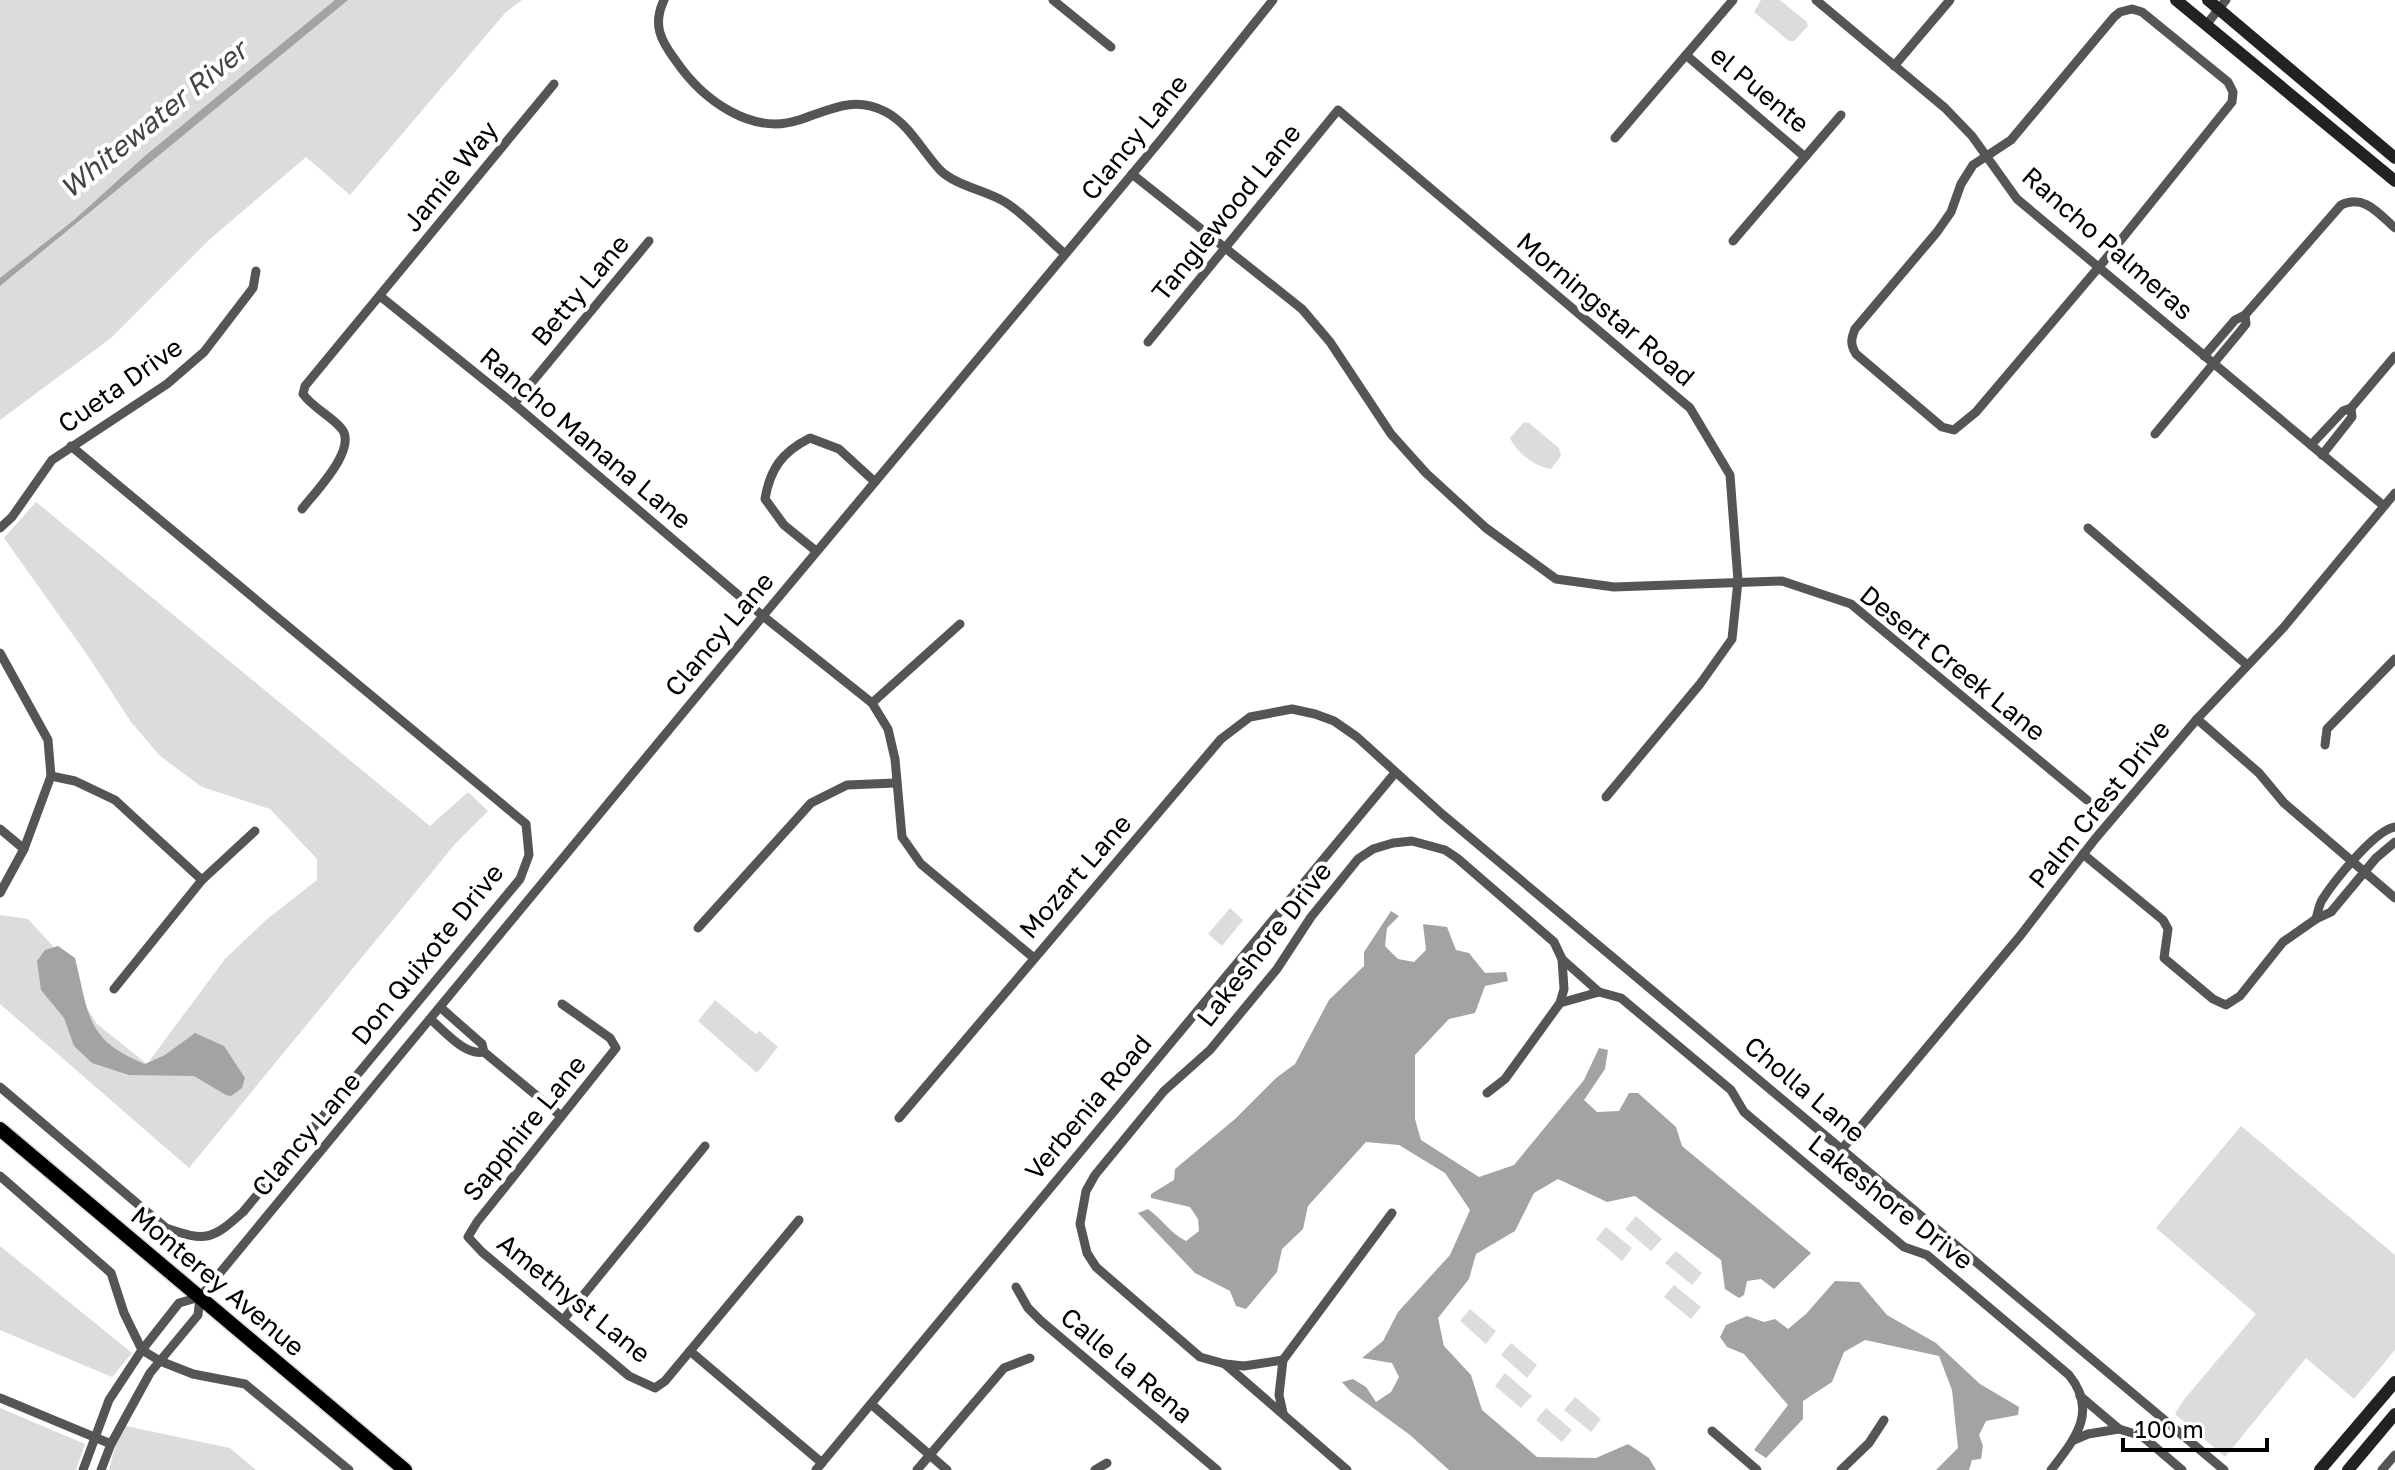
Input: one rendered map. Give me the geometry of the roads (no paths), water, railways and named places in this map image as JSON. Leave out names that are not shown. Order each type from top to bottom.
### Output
[{"type":"main road","points":[[2176,0],[2395,181]]},
{"type":"main road","points":[[2208,0],[2223,5],[2395,158]]},
{"type":"main road","name":"Monterey Avenue","points":[[0,1129],[405,1470]]},
{"type":"main road","points":[[2320,1470],[2395,1382]]},
{"type":"main road","points":[[2348,1470],[2395,1414]]},
{"type":"street","points":[[664,0],[657,29],[669,52],[690,81],[724,107],[745,120],[775,124],[796,121],[832,106],[864,104],[888,113],[909,131],[942,172],[1006,203],[1065,254]]},
{"type":"street","points":[[1053,0],[1111,47]]},
{"type":"street","name":"Clancy Lane","points":[[200,1297],[1273,0]]},
{"type":"street","points":[[1615,138],[1733,0]]},
{"type":"street","name":"Rancho Palmeras","points":[[1816,0],[1945,108],[1972,136],[2017,199],[2384,506]]},
{"type":"street","points":[[1894,66],[1950,0]]},
{"type":"street","points":[[2206,25],[2223,5]]},
{"type":"street","points":[[2132,9],[2142,12],[2228,82],[2233,92],[2232,102],[2098,266],[1976,412],[1954,430],[1942,427],[1856,354],[1851,346],[1855,329],[1951,212],[1961,184],[1973,165],[2011,140],[2120,12],[2132,9]]},
{"type":"street","name":"el Puente","points":[[1686,55],[1805,157]]},
{"type":"street","name":"Jamie Way","points":[[302,509],[345,453],[348,440],[343,430],[308,401],[303,394],[305,386],[554,84]]},
{"type":"street","name":"Tanglewood Lane","points":[[1148,342],[1338,110]]},
{"type":"street","name":"Morningstar Road","points":[[1338,110],[1690,408],[1730,475],[1738,581],[1732,639],[1700,684],[1606,797]]},
{"type":"street","points":[[1733,241],[1841,115]]},
{"type":"street","name":"Desert Creek Lane","points":[[1132,174],[1302,309],[1330,342],[1391,434],[1426,473],[1486,528],[1556,579],[1614,587],[1782,581],[1851,604],[2087,800]]},
{"type":"street","points":[[2204,356],[2235,320],[2245,315],[2341,205],[2351,200],[2364,201],[2395,228]]},
{"type":"street","name":"Betty Lane","points":[[514,404],[649,241]]},
{"type":"street","name":"Cueta Drive","points":[[0,528],[12,517],[52,460],[167,384],[204,352],[253,288],[256,271]]},
{"type":"street","name":"Rancho Manana Lane","points":[[380,296],[514,404],[763,616]]},
{"type":"street","points":[[2155,434],[2246,324],[2245,315]]},
{"type":"street","points":[[2226,330],[2235,338]]},
{"type":"street","points":[[2311,445],[2343,411],[2351,408],[2395,356]]},
{"type":"street","points":[[2322,455],[2352,417],[2351,408]]},
{"type":"street","points":[[2334,421],[2343,428]]},
{"type":"street","points":[[816,551],[784,525],[765,499],[769,475],[793,446],[810,438],[839,449],[875,482]]},
{"type":"street","name":"Don Quixote Drive","points":[[0,1087],[166,1228],[197,1238],[222,1231],[243,1212],[520,879],[529,855],[526,824],[71,446]]},
{"type":"street","name":"Palm Crest Drive","points":[[1842,1149],[2020,936],[2083,854],[2197,719],[2284,627],[2395,493]]},
{"type":"street","points":[[2088,528],[2247,665]]},
{"type":"street","name":"Mozart Lane","points":[[763,616],[872,703],[888,729],[895,759],[902,837],[921,864],[1034,958],[1221,739],[1250,717],[1292,709],[1334,721],[1395,773]]},
{"type":"street","points":[[872,703],[960,624]]},
{"type":"street","points":[[0,653],[48,740],[51,776],[24,849],[0,893]]},
{"type":"street","points":[[2325,745],[2327,729],[2395,659]]},
{"type":"street","points":[[2197,719],[2259,773],[2284,803],[2395,898]]},
{"type":"street","name":"Cholla Lane","points":[[1395,773],[2224,1470]]},
{"type":"street","name":"Verbenia Road","points":[[819,1466],[1395,773]]},
{"type":"street","points":[[51,776],[75,781],[115,800],[202,880]]},
{"type":"street","points":[[698,928],[811,803],[847,785],[895,783]]},
{"type":"street","points":[[2316,919],[2320,902],[2376,835],[2395,827]]},
{"type":"street","points":[[0,829],[24,849]]},
{"type":"street","points":[[114,989],[202,880],[255,831]]},
{"type":"street","name":"Lakeshore Drive","points":[[1347,1470],[1225,1364],[1200,1357],[1106,1278],[1087,1253],[1083,1240],[1082,1206],[1095,1175],[1164,1091],[1210,1050],[1277,969],[1333,888],[1358,859],[1373,849],[1412,841],[1429,844],[1457,858],[1554,942],[1562,959],[1599,992],[1621,998],[1731,1090],[1744,1112],[1904,1247],[1927,1255],[2069,1375],[2080,1396],[2119,1429],[2142,1436],[2182,1470]]},
{"type":"street","points":[[2083,854],[2163,920],[2168,929],[2164,958],[2213,999],[2226,1005],[2240,996],[2283,942],[2331,912],[2376,858],[2395,842]]},
{"type":"street","points":[[899,1118],[1034,958]]},
{"type":"street","points":[[1487,1093],[1505,1079],[1560,1003],[1564,989],[1562,959]]},
{"type":"street","points":[[1560,1003],[1599,992]]},
{"type":"street","name":"Sapphire Lane","points":[[468,1237],[489,1205],[616,1048],[610,1038],[562,1004]]},
{"type":"street","points":[[440,1007],[482,1044],[484,1052],[561,1116]]},
{"type":"street","points":[[430,1019],[463,1047],[477,1053],[484,1052]]},
{"type":"street","points":[[563,1320],[705,1146]]},
{"type":"street","points":[[0,1176],[111,1273],[124,1313],[142,1350],[193,1374],[245,1384],[349,1470]]},
{"type":"street","points":[[1283,1415],[1279,1395],[1283,1360],[1392,1213]]},
{"type":"street","points":[[799,1220],[690,1351],[819,1466]]},
{"type":"street","name":"Amethyst Lane","points":[[468,1237],[629,1376],[655,1388],[665,1381],[690,1351]]},
{"type":"street","name":"Calle la Rena","points":[[1016,1287],[1028,1308],[1041,1321],[1217,1470]]},
{"type":"street","points":[[83,1470],[109,1400],[142,1350],[179,1303],[200,1297],[198,1315],[150,1373],[111,1444],[101,1470]]},
{"type":"street","points":[[917,1470],[1004,1368],[1030,1358]]},
{"type":"street","points":[[1225,1364],[1244,1366],[1283,1360]]},
{"type":"street","points":[[2051,1470],[2074,1440],[2083,1418],[2080,1396]]},
{"type":"street","points":[[0,1398],[111,1444]]},
{"type":"street","points":[[871,1404],[947,1470]]},
{"type":"street","points":[[1841,1470],[1869,1443],[1884,1420]]},
{"type":"street","points":[[2074,1440],[2119,1429]]},
{"type":"street","points":[[1712,1431],[1757,1470]]},
{"type":"street","points":[[2382,1470],[2395,1455]]},
{"type":"street","points":[[1095,1470],[1107,1463]]},
{"type":"water label","name":"Whitewater River","points":[[153,119]]}]
